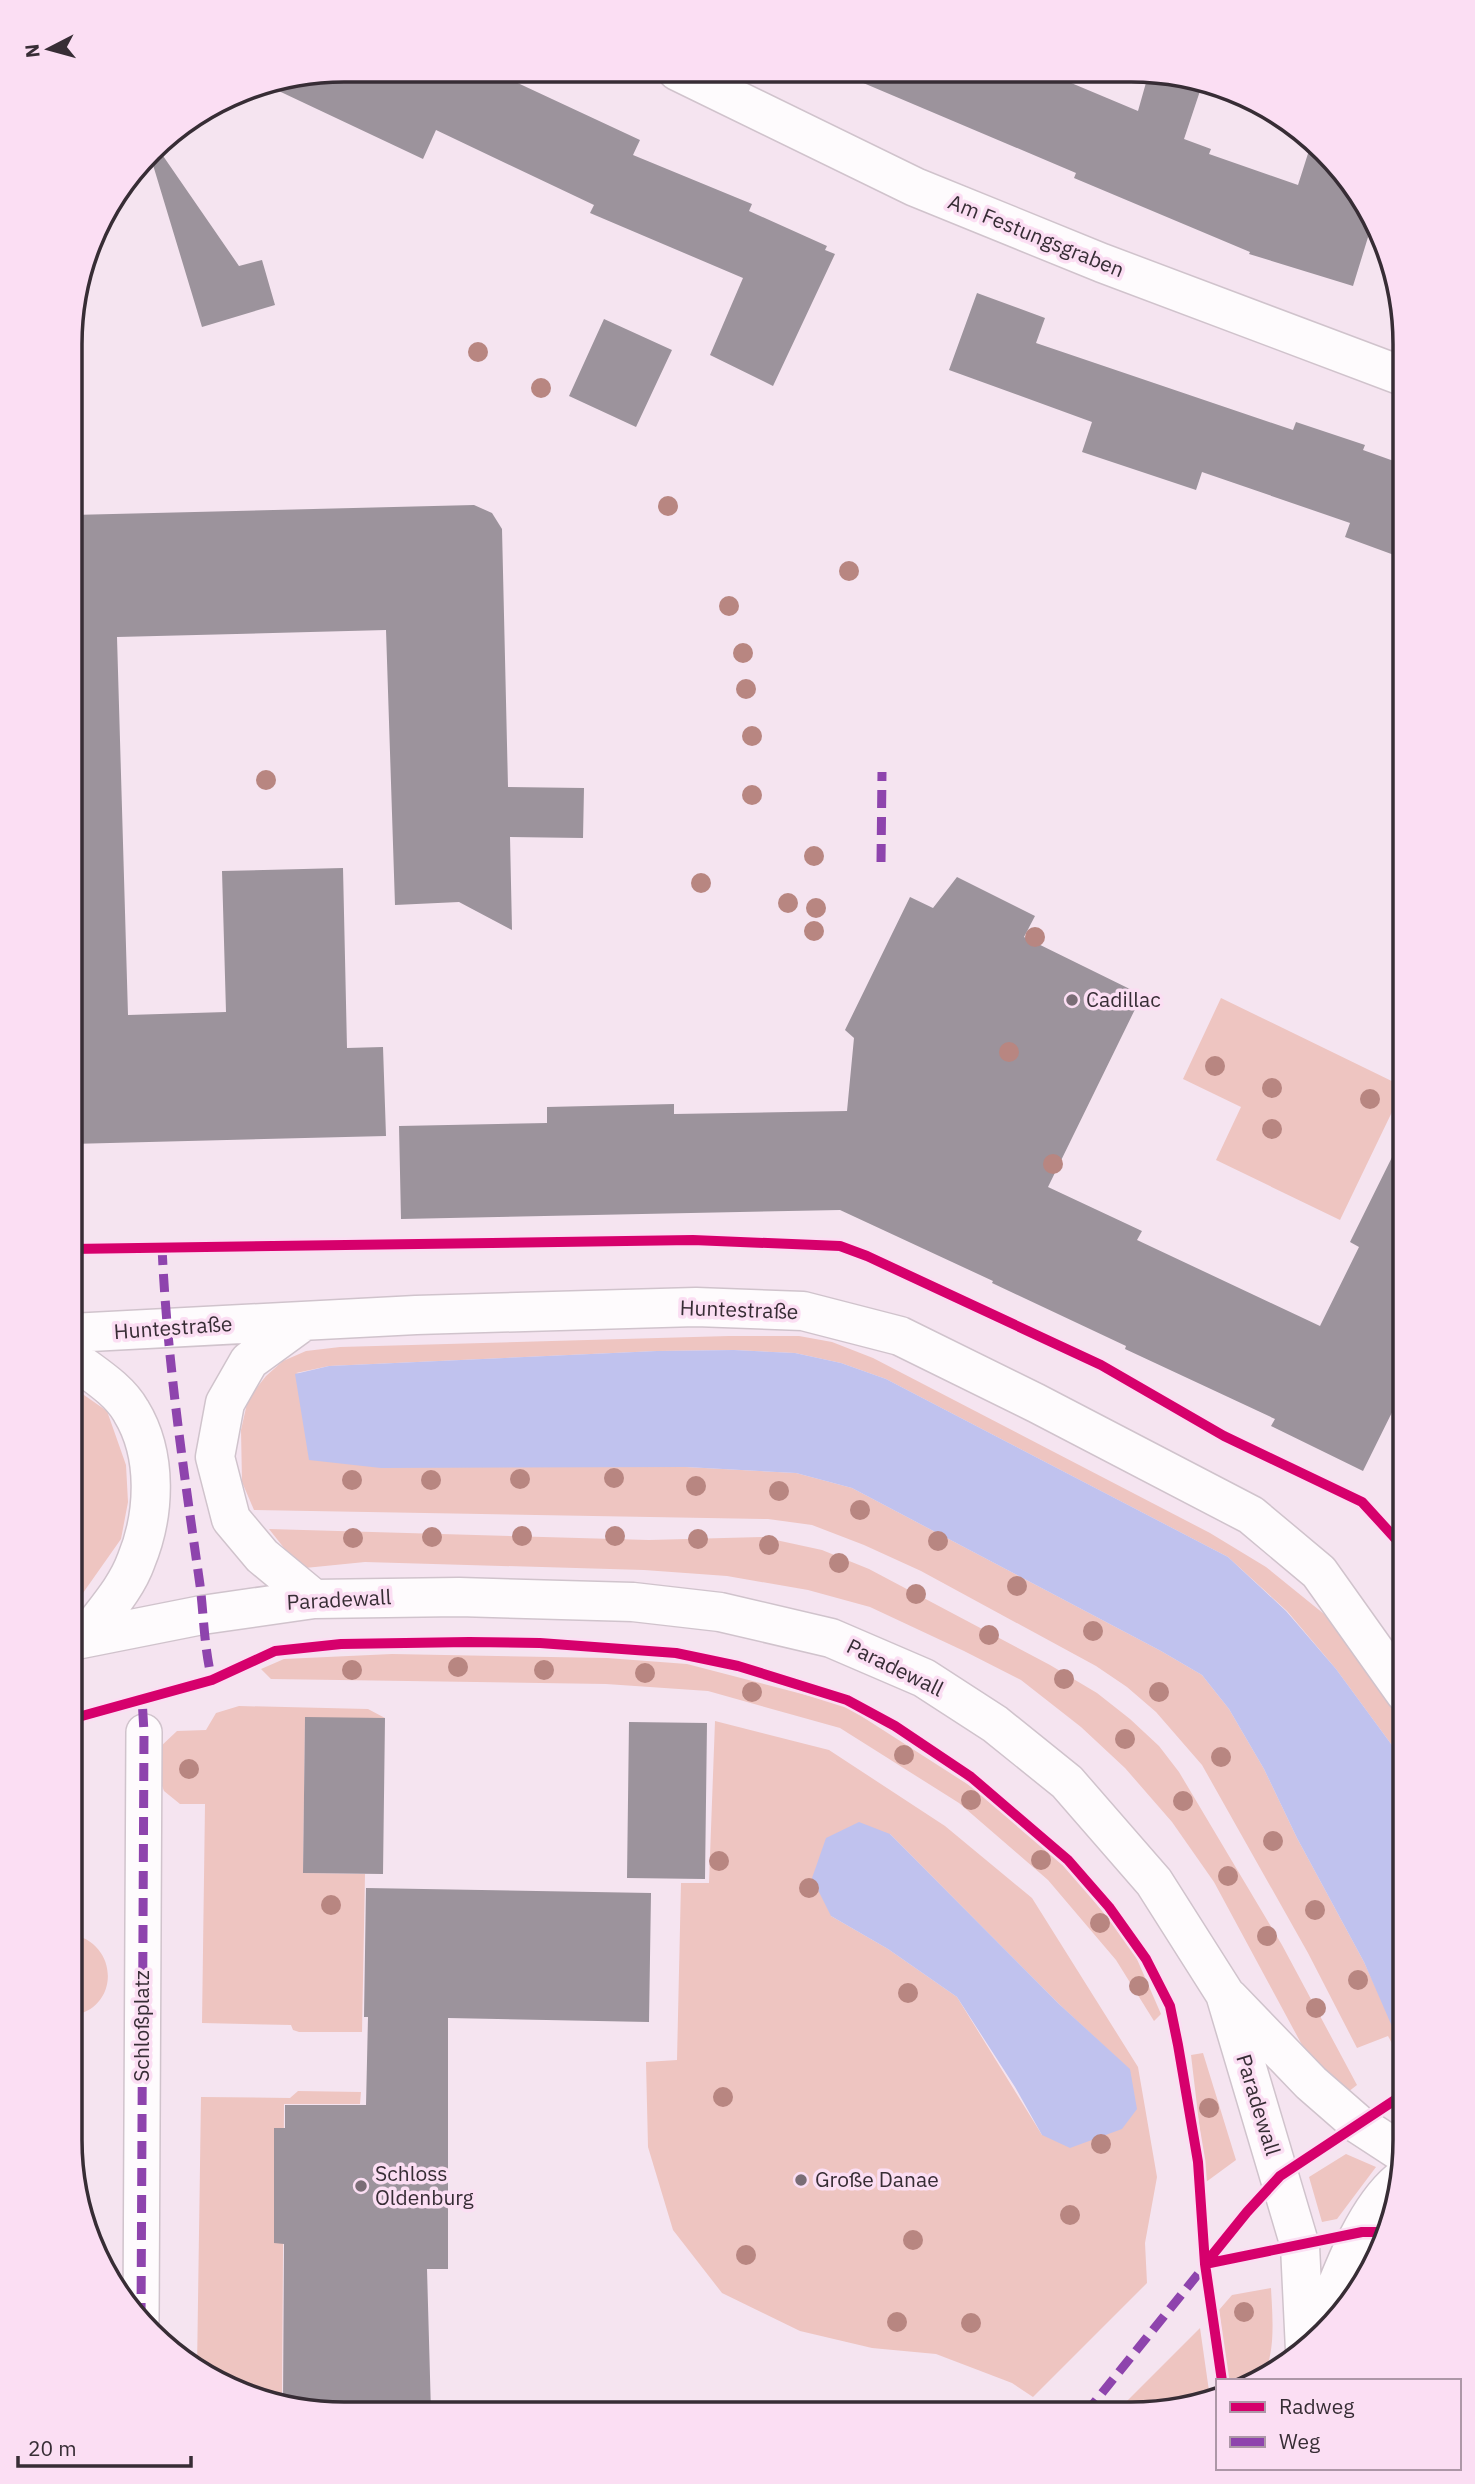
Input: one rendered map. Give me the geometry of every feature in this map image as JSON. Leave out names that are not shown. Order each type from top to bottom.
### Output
[{"type":"street","name":"Am Festungsgraben","points":[[700,82],[915,187],[1102,263],[1393,372]]},
{"type":"street","name":"Huntestraße","points":[[82,1332],[416,1315],[696,1307],[803,1311],[900,1336],[1251,1515],[1319,1572],[1393,1676]]},
{"type":"street","points":[[304,1321],[249,1362],[225,1403],[215,1457],[231,1520],[262,1556],[314,1599]]},
{"type":"street","points":[[82,1365],[109,1386],[131,1410],[142,1436],[149,1464],[151,1490],[148,1518],[136,1563],[125,1584],[82,1634]]},
{"type":"street","points":[[1319,1572],[1375,1619],[1393,1638]]},
{"type":"street","name":"Paradewall","points":[[82,1638],[214,1613],[314,1599],[459,1597],[633,1602],[720,1612],[831,1638],[924,1678],[995,1724],[1067,1782],[1154,1882],[1225,1994],[1300,2246],[1305,2335]]},
{"type":"street","name":"Schloßplatz","points":[[141,2305],[144,1732]]},
{"type":"street","points":[[1225,1994],[1311,2083],[1358,2124],[1393,2147]]},
{"type":"street","points":[[1326,2314],[1362,2232],[1388,2191]]},
{"type":"shaded area","points":[[1221,998],[1393,1082],[1393,1110],[1340,1220],[1216,1160],[1241,1107],[1183,1079]]},
{"type":"shaded area","points":[[729,1336],[799,1336],[832,1342],[873,1358],[1210,1533],[1266,1567],[1324,1614],[1383,1688],[1393,1704],[1393,1747],[1336,1669],[1287,1611],[1228,1557],[886,1379],[841,1363],[795,1353],[734,1350],[657,1351],[329,1366],[296,1373],[686,1467],[796,1473],[852,1488],[1202,1675],[1229,1709],[1264,1769],[1297,1838],[1364,1962],[1392,2023],[1393,2045],[1388,2036],[1357,2048],[1308,1953],[1202,1765],[1156,1712],[1127,1687],[1096,1666],[921,1571],[812,1525],[768,1519],[254,1510],[242,1482],[241,1430],[248,1399],[266,1376],[283,1361],[306,1351],[340,1347]]},
{"type":"shaded area","points":[[82,1394],[107,1411],[126,1465],[128,1502],[121,1539],[82,1594]]},
{"type":"shaded area","points":[[269,1529],[649,1540],[762,1537],[822,1550],[869,1569],[1050,1665],[1097,1693],[1159,1746],[1179,1772],[1282,1945],[1357,2085],[1348,2092],[1328,2075],[1302,2045],[1214,1882],[1172,1822],[1125,1768],[1081,1727],[1021,1680],[870,1607],[808,1590],[727,1576],[644,1570],[365,1562],[305,1568],[288,1553]]},
{"type":"shaded area","points":[[392,1654],[607,1658],[687,1664],[844,1705],[975,1789],[1068,1868],[1133,1950],[1161,2014],[1154,2021],[1116,1960],[1048,1880],[959,1803],[840,1728],[708,1691],[606,1684],[271,1679],[261,1669],[284,1659]]},
{"type":"shaded area","points":[[239,1706],[368,1709],[385,1718],[305,1718],[303,1873],[365,1874],[362,2032],[299,2032],[293,2030],[291,2025],[202,2023],[205,1804],[180,1804],[164,1791],[156,1770],[159,1748],[177,1731],[206,1730],[216,1713]]},
{"type":"shaded area","points":[[715,1721],[829,1750],[945,1826],[1032,1898],[1138,2067],[1157,2177],[1145,2243],[1147,2283],[1033,2397],[1012,2383],[936,2354],[872,2348],[800,2331],[722,2293],[673,2230],[648,2147],[646,2062],[677,2060],[681,1883],[709,1883]],"holes":[[[890,1834],[1059,2004],[1129,2069],[1042,2135],[957,1997],[888,1949],[831,1916]]]},
{"type":"shaded area","points":[[82,1938],[98,1949],[108,1976],[106,1990],[99,2002],[82,2012]]},
{"type":"shaded area","points":[[1203,2053],[1236,2160],[1206,2182],[1191,2055]]},
{"type":"shaded area","points":[[298,2091],[361,2092],[360,2104],[284,2104],[282,2394],[228,2375],[197,2357],[201,2097],[290,2098]]},
{"type":"shaded area","points":[[1346,2154],[1376,2167],[1337,2219],[1322,2222],[1309,2177]]},
{"type":"shaded area","points":[[1271,2288],[1273,2323],[1268,2363],[1238,2379],[1228,2379],[1219,2310],[1232,2295]]},
{"type":"shaded area","points":[[1200,2328],[1209,2390],[1165,2400],[1126,2402]]},
{"type":"water","points":[[734,1350],[795,1353],[841,1363],[886,1379],[1228,1557],[1286,1611],[1336,1669],[1393,1747],[1393,2029],[1364,1962],[1297,1838],[1264,1769],[1229,1709],[1202,1675],[852,1488],[796,1473],[686,1467],[381,1468],[309,1460],[295,1374],[329,1366]]},
{"type":"water","points":[[859,1822],[890,1834],[1059,2004],[1130,2069],[1137,2109],[1122,2129],[1070,2148],[1042,2135],[1015,2087],[957,1997],[888,1949],[831,1916],[812,1878],[826,1838]]},
{"type":"building","points":[[344,82],[516,82],[640,140],[633,155],[752,204],[749,211],[827,246],[825,250],[835,254],[773,386],[710,355],[743,278],[590,213],[594,205],[436,130],[423,159],[278,91],[310,84]]},
{"type":"building","points":[[861,82],[1069,82],[1138,111],[1146,83],[1200,92],[1184,139],[1211,149],[1209,154],[1298,185],[1308,152],[1339,185],[1369,235],[1353,286],[1249,254],[1250,252],[1074,178],[1076,173]]},
{"type":"building","points":[[163,155],[239,266],[262,260],[275,305],[202,327],[153,165]]},
{"type":"building","points":[[977,293],[1045,318],[1036,343],[1293,430],[1296,422],[1365,445],[1363,450],[1393,461],[1393,555],[1345,537],[1350,523],[1202,472],[1196,490],[1082,452],[1092,422],[949,370]]},
{"type":"building","points":[[604,319],[672,350],[636,427],[569,396]]},
{"type":"building","points":[[474,505],[492,513],[502,529],[508,787],[584,788],[583,838],[510,837],[512,930],[459,902],[395,905],[386,630],[117,637],[128,1015],[226,1012],[222,871],[343,868],[347,1048],[383,1047],[386,1136],[82,1144],[82,515]]},
{"type":"building","points":[[957,877],[1035,916],[1024,937],[1142,995],[1048,1187],[1142,1231],[1137,1240],[1320,1326],[1359,1247],[1350,1242],[1393,1155],[1393,1410],[1363,1471],[1271,1426],[1275,1419],[1125,1349],[1126,1346],[992,1283],[993,1281],[840,1210],[401,1219],[399,1126],[547,1123],[547,1107],[674,1104],[674,1114],[847,1111],[854,1038],[845,1030],[910,897],[933,908]]},
{"type":"building","points":[[305,1717],[385,1718],[383,1874],[303,1873]]},
{"type":"building","points":[[629,1722],[707,1723],[705,1879],[627,1878]]},
{"type":"building","name":"Schloss Oldenburg","points":[[366,1888],[651,1893],[649,2022],[448,2018],[448,2269],[427,2269],[431,2402],[344,2402],[310,2400],[283,2395],[284,2244],[274,2243],[274,2128],[285,2128],[285,2105],[366,2105],[368,2017],[364,2017]]},
{"type":"marked path","points":[[881,862],[882,772]]},
{"type":"marked path","points":[[162,1247],[177,1416],[212,1680],[207,1681]]},
{"type":"marked path","points":[[141,2305],[142,1698]]},
{"type":"marked path","points":[[1095,2402],[1207,2263]]},
{"type":"cycle path","points":[[82,1249],[693,1240],[840,1246],[867,1256],[1101,1365],[1224,1436],[1362,1502],[1393,1536]]},
{"type":"cycle path","points":[[82,1716],[212,1680],[275,1651],[341,1644],[469,1642],[540,1643],[676,1653],[738,1666],[847,1700],[895,1726],[971,1777],[1068,1860],[1109,1907],[1146,1959],[1170,2006],[1198,2162],[1205,2264],[1222,2379]]},
{"type":"cycle path","points":[[1205,2264],[1280,2176],[1393,2101]]},
{"type":"cycle path","points":[[1205,2264],[1362,2232],[1376,2232]]},
{"type":"place","name":"Cadillac","points":[[1072,1000]]},
{"type":"place","name":"Große Danae","points":[[801,2180]]},
{"type":"place","name":"Schloss Oldenburg","points":[[361,2186]]}]
